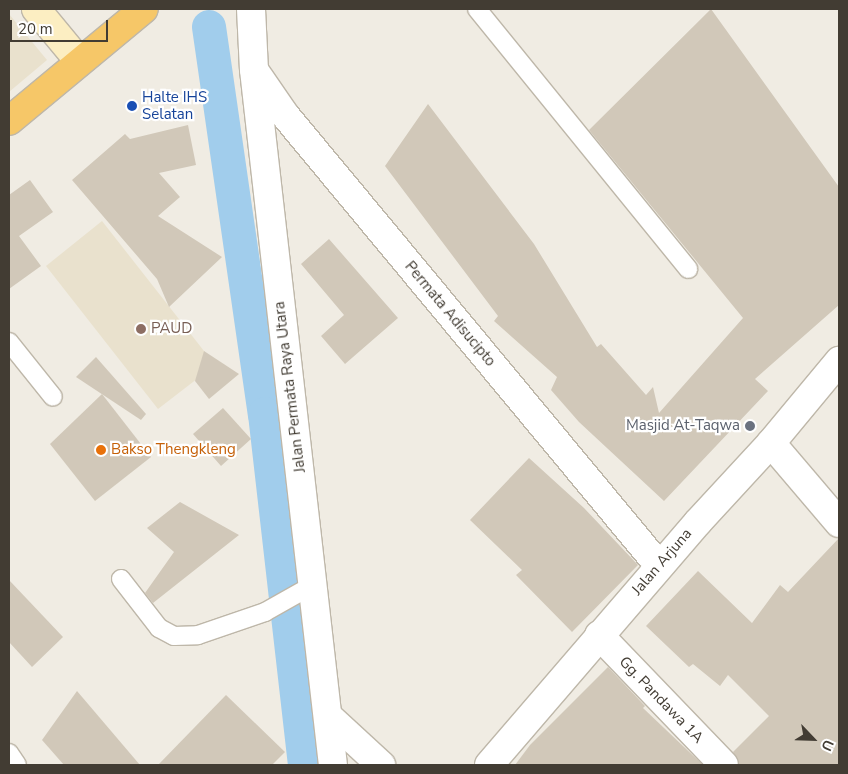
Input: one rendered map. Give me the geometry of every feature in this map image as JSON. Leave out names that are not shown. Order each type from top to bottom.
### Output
[{"type":"highway","points":[[9,121],[144,9]]},
{"type":"street","points":[[36,9],[79,61]]},
{"type":"street","name":"Jalan Permata Raya Utara","points":[[251,9],[254,70],[306,589],[329,718],[334,765]]},
{"type":"street","name":"Permata Adisucipto","points":[[254,70],[285,115],[651,556]]},
{"type":"street","name":"Jalan Arjuna","points":[[489,765],[599,635],[772,443],[839,361]]},
{"type":"street","points":[[772,443],[839,523]]},
{"type":"street","name":"Gg. Pandawa 1A","points":[[599,635],[724,765]]},
{"type":"street","points":[[329,718],[381,765]]},
{"type":"lane","points":[[477,9],[688,269]]},
{"type":"lane","points":[[9,342],[53,397]]},
{"type":"lane","points":[[121,579],[159,628],[174,636],[198,635],[265,612],[306,589]]},
{"type":"lane","points":[[9,753],[17,765]]},
{"type":"shaded area","points":[[9,14],[47,60],[9,92]]},
{"type":"shaded area","name":"PAUD","points":[[102,221],[215,365],[158,409],[46,266]]},
{"type":"building","points":[[711,9],[839,187],[839,305],[755,379],[768,391],[664,501],[579,422],[551,390],[557,377],[494,321],[498,316],[385,166],[428,104],[534,244],[597,347],[601,344],[646,395],[653,387],[659,413],[743,318],[589,130]]},
{"type":"building","points":[[188,125],[196,165],[159,173],[180,197],[158,216],[222,257],[169,307],[157,279],[72,180],[125,134],[130,139]]},
{"type":"building","points":[[30,180],[53,212],[19,236],[41,266],[9,289],[9,195]]},
{"type":"building","points":[[329,239],[398,318],[345,364],[321,336],[344,315],[301,264]]},
{"type":"building","points":[[204,351],[239,374],[209,399],[195,381]]},
{"type":"building","points":[[96,357],[146,414],[141,420],[76,377]]},
{"type":"building","name":"Bakso Thengkleng","points":[[102,394],[151,457],[95,501],[50,444]]},
{"type":"building","points":[[223,408],[251,439],[221,466],[193,434]]},
{"type":"building","points":[[529,458],[584,508],[638,565],[572,632],[516,575],[522,570],[470,520]]},
{"type":"building","points":[[180,502],[239,535],[153,603],[145,593],[174,552],[147,528]]},
{"type":"building","points":[[839,538],[839,765],[739,765],[733,752],[769,716],[728,675],[720,686],[693,664],[689,667],[646,626],[698,571],[752,623],[780,585],[788,592]]},
{"type":"building","points":[[9,580],[63,637],[32,667],[9,642]]},
{"type":"building","points":[[608,667],[645,706],[643,708],[703,765],[515,765],[530,745]]},
{"type":"building","points":[[77,691],[140,765],[64,765],[42,740]]},
{"type":"building","points":[[226,695],[285,752],[272,765],[158,765]]},
{"type":"waterway","points":[[209,27],[265,414],[305,765]]},
{"type":"place","name":"Halte IHS Selatan","points":[[132,106]]},
{"type":"place","name":"PAUD","points":[[141,329]]},
{"type":"place","name":"Masjid At-Taqwa","points":[[750,426]]},
{"type":"place","name":"Bakso Thengkleng","points":[[101,450]]}]
